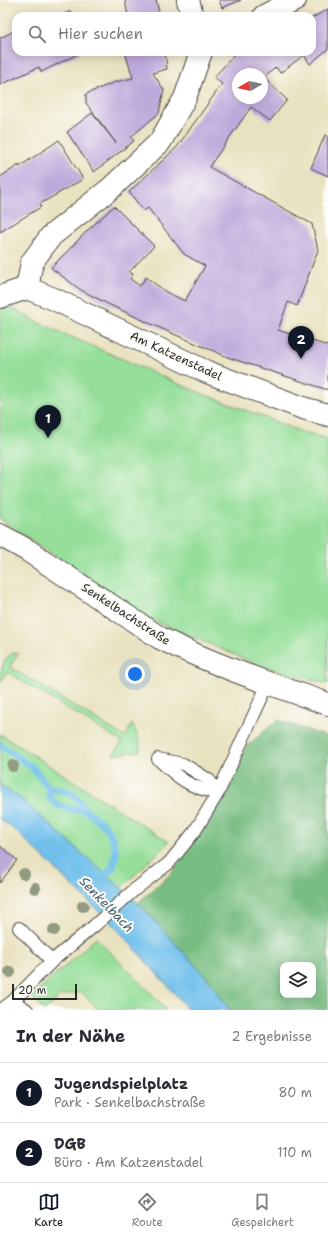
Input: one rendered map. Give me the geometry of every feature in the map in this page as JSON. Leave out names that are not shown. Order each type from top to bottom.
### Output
[{"type":"street","points":[[188,0],[191,12]]},
{"type":"street","points":[[272,12],[295,0]]},
{"type":"street","points":[[0,297],[27,288],[32,262],[51,236],[111,188],[160,142],[185,98],[200,56]]},
{"type":"street","name":"Am Katzenstadel","points":[[27,288],[54,298],[207,372],[303,408],[328,415]]},
{"type":"street","name":"Senkelbachstraße","points":[[0,535],[27,550],[160,638],[182,649],[268,684],[328,704]]},
{"type":"lane","points":[[1,1010],[13,1001],[52,961],[133,891],[169,863],[195,831],[218,793],[268,684]]},
{"type":"lane","points":[[19,928],[52,961]]},
{"type":"lane","points":[[13,1001],[27,1010]]},
{"type":"green space","points":[[0,301],[37,322],[193,390],[297,430],[328,439],[328,684],[261,666],[148,618],[0,519]]},
{"type":"green space","points":[[13,653],[18,653],[10,667],[125,737],[132,724],[140,741],[139,751],[113,755],[122,742],[7,672],[0,683],[4,662]]},
{"type":"green space","points":[[278,720],[328,737],[328,1010],[230,1010],[208,979],[138,903],[172,873],[213,814],[247,746]]},
{"type":"green space","points":[[0,734],[169,842],[121,888],[20,798],[0,785]]},
{"type":"green space","points":[[96,938],[166,1010],[99,1010],[82,992],[60,996],[46,1010],[44,1010],[31,997]]},
{"type":"water","name":"Senkelbach","points":[[0,785],[20,798],[138,903],[208,979],[230,1010],[188,1010],[118,930],[16,831],[0,819]]},
{"type":"building","points":[[125,0],[156,0],[159,12],[127,12]]},
{"type":"building","points":[[219,0],[241,0],[222,8]]},
{"type":"building","points":[[328,9],[328,49],[310,64],[305,56],[316,56],[316,16]]},
{"type":"building","points":[[12,32],[12,56],[74,56],[41,72],[39,67],[0,85],[0,38]]},
{"type":"building","points":[[126,56],[165,56],[167,69],[153,73],[164,90],[159,113],[131,137],[134,141],[94,172],[67,132],[92,113],[116,143],[86,103],[86,94],[115,82],[133,78]]},
{"type":"building","points":[[233,56],[303,56],[280,73],[276,67],[268,74],[268,68],[232,68],[232,104],[268,104],[268,82],[287,100],[270,121],[251,107],[209,167],[312,224],[318,250],[297,306],[288,302],[278,330],[328,346],[328,390],[230,358],[169,332],[81,290],[51,268],[114,206],[154,246],[129,272],[133,274],[130,279],[140,286],[146,277],[166,292],[185,301],[205,266],[184,254],[148,208],[144,211],[129,192],[177,147],[222,84],[214,77]]},
{"type":"building","points":[[325,135],[328,136],[328,176],[311,168]]},
{"type":"building","points":[[59,140],[83,179],[40,204],[41,207],[0,232],[0,177],[19,165],[19,167]]},
{"type":"building","points":[[0,846],[17,860],[0,883]]},
{"type":"waterway","name":"Senkelbach","points":[[0,745],[33,768],[49,788],[49,797],[57,805],[73,810],[84,809],[104,825],[112,837],[116,853],[113,867],[100,880]]},
{"type":"waterway","points":[[49,788],[66,791],[74,795],[84,809]]},
{"type":"place","name":"DGB","points":[[301,359]]},
{"type":"place","name":"Jugendspielplatz","points":[[48,438]]}]
